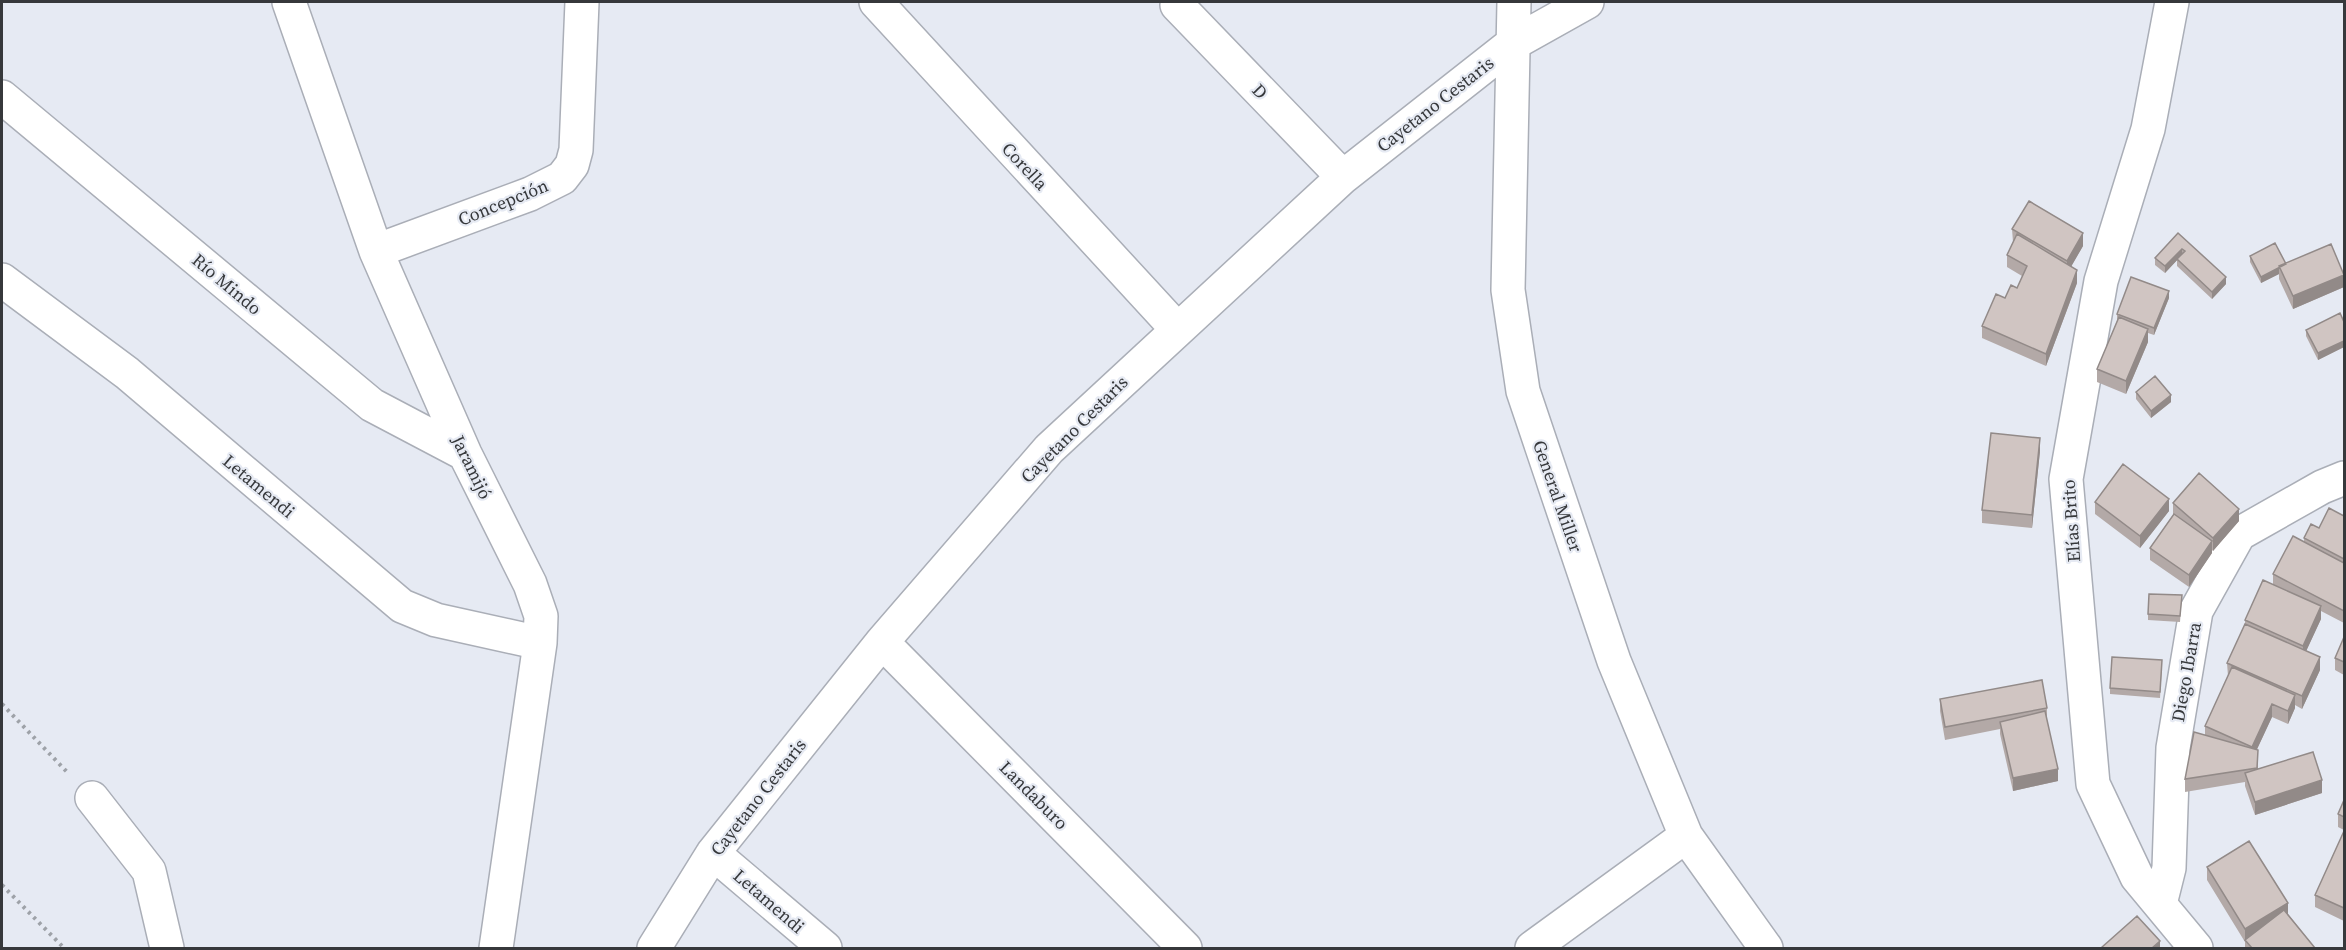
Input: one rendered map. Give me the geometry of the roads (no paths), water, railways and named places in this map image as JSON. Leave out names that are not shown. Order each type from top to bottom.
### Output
[{"type":"street","name":"Jaramijó","points":[[289,2],[376,251],[465,454],[530,584],[541,616],[540,643],[496,948]]},
{"type":"street","name":"Concepción","points":[[376,251],[530,194],[562,178],[572,165],[576,150],[582,2]]},
{"type":"street","name":"Corella","points":[[876,2],[1177,329]]},
{"type":"street","name":"General Miller","points":[[1514,2],[1508,290],[1523,391],[1614,661],[1686,836],[1766,948]]},
{"type":"street","name":"Cayetano Cestaris","points":[[654,948],[713,853],[882,642],[1049,449],[1343,177],[1512,44],[1587,2]]},
{"type":"street","name":"Elías Brito","points":[[2172,2],[2148,129],[2101,281],[2066,479],[2094,784],[2137,877],[2196,948]]},
{"type":"street","name":"D","points":[[1177,5],[1343,177]]},
{"type":"street","name":"Río Mindo","points":[[2,97],[372,405],[465,454]]},
{"type":"street","name":"Letamendi","points":[[2,280],[127,373],[402,606],[436,620],[540,643]]},
{"type":"street","name":"Diego Ibarra","points":[[2160,904],[2169,868],[2173,748],[2196,611],[2240,534],[2337,488]]},
{"type":"street","name":"Landaburo","points":[[882,642],[1185,948]]},
{"type":"street","points":[[92,798],[149,871],[167,948]]},
{"type":"street","points":[[1532,948],[1686,836]]},
{"type":"street","name":"Letamendi","points":[[713,853],[825,948]]}]
